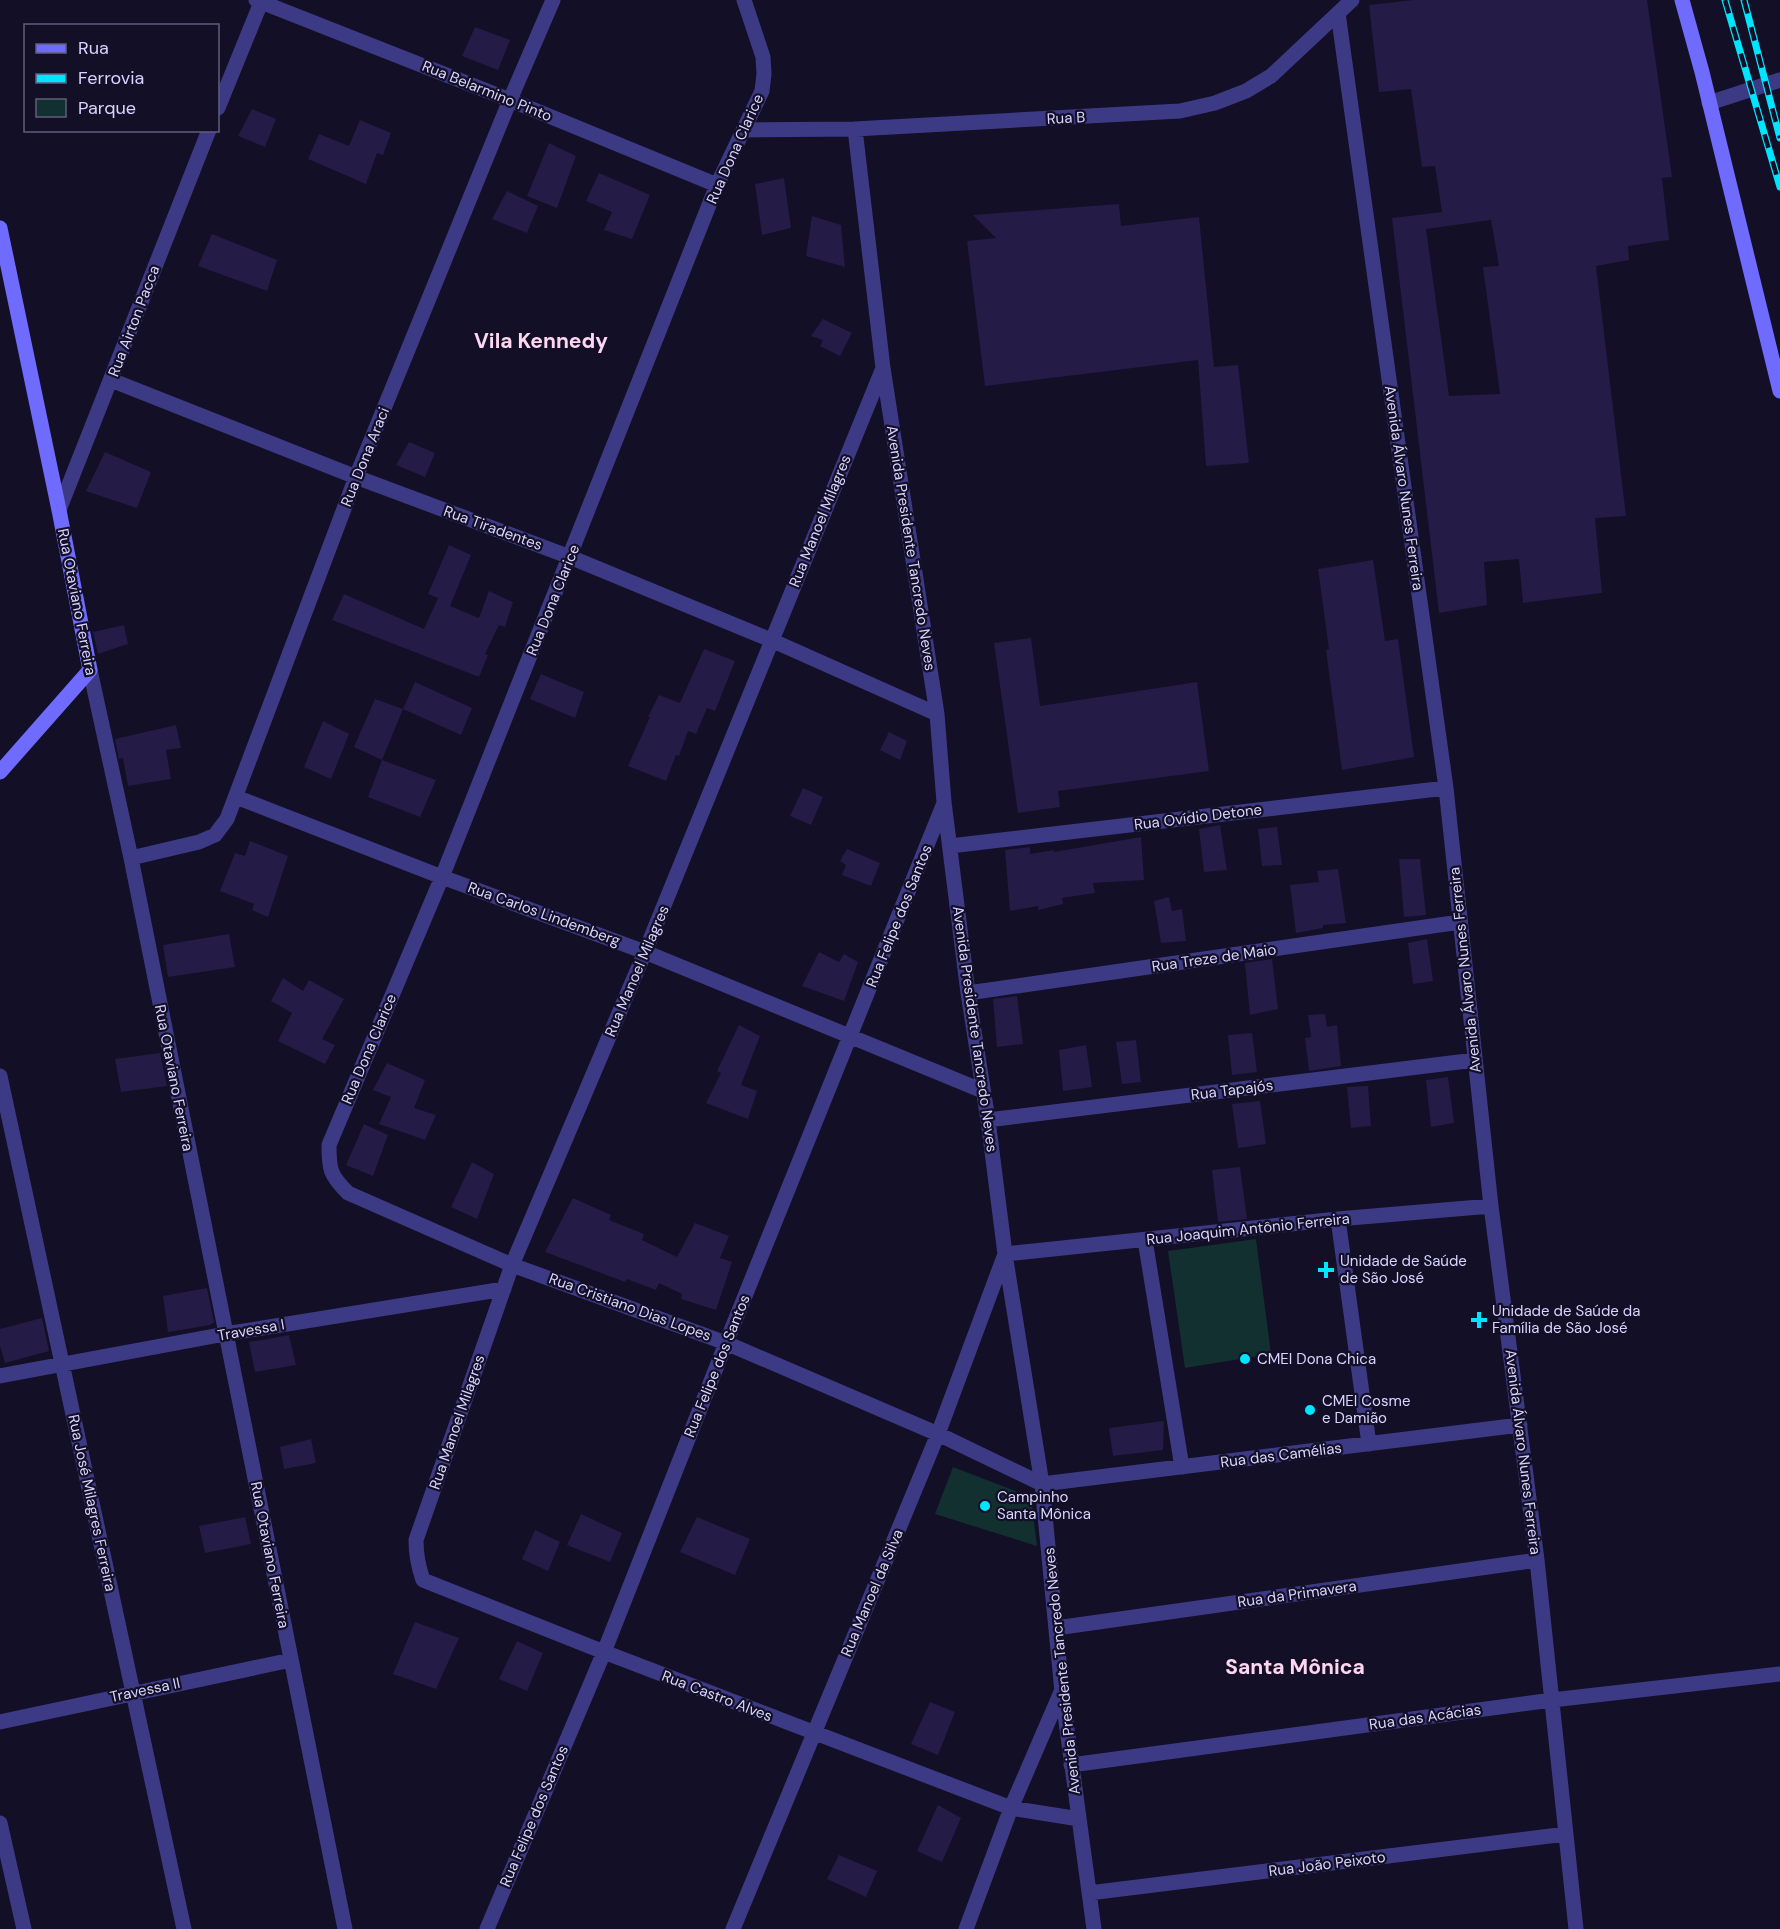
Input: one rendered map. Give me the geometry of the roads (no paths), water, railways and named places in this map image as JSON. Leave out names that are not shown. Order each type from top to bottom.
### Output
[{"type":"street","name":"Rua Dona Araci","points":[[131,858],[199,842],[215,835],[227,819],[356,477],[553,0]]},
{"type":"street","name":"Rua Dona Clarice","points":[[348,1193],[334,1179],[329,1162],[329,1145],[442,877],[717,185],[762,91],[763,57],[744,0]]},
{"type":"street","name":"Rua B","points":[[743,130],[855,129],[1180,111],[1215,103],[1246,91],[1271,76],[1352,0]]},
{"type":"street","points":[[1682,0],[1780,391]]},
{"type":"street","name":"Rua Belarmino Pinto","points":[[260,1],[717,185]]},
{"type":"street","points":[[219,105],[260,1]]},
{"type":"street","name":"Avenida Álvaro Nunes Ferreira","points":[[1338,13],[1446,788],[1491,1206],[1537,1560],[1576,1929]]},
{"type":"street","points":[[1709,103],[1780,80]]},
{"type":"street","name":"Avenida Presidente Tancredo Neves","points":[[855,129],[883,368],[937,714],[968,993],[988,1120],[1005,1254],[1042,1484],[1062,1692],[1094,1929]]},
{"type":"street","name":"Rua Airton Pacca","points":[[59,510],[208,132]]},
{"type":"street","name":"Rua Otaviano Ferreira","points":[[0,228],[90,670],[131,858],[345,1929]]},
{"type":"street","name":"Rua Manoel Milagres","points":[[423,1580],[418,1566],[416,1540],[512,1265],[645,952],[883,368]]},
{"type":"street","name":"Rua Tiradentes","points":[[111,380],[356,477],[570,557],[771,640],[937,714]]},
{"type":"street","points":[[0,772],[90,670]]},
{"type":"street","name":"Rua Ovídio Detone","points":[[950,846],[1446,788]]},
{"type":"street","name":"Rua Carlos Lindemberg","points":[[236,797],[442,877],[645,952],[983,1091]]},
{"type":"street","name":"Rua Felipe dos Santos","points":[[487,1929],[604,1652],[726,1343],[945,802]]},
{"type":"street","name":"Rua Treze de Maio","points":[[968,993],[1460,922]]},
{"type":"street","name":"Rua Tapajós","points":[[988,1120],[1475,1060]]},
{"type":"street","name":"Rua José Milagres Ferreira","points":[[0,1076],[184,1929]]},
{"type":"street","name":"Rua Cristiano Dias Lopes","points":[[348,1193],[512,1265],[726,1343],[938,1434],[1042,1484]]},
{"type":"street","name":"Rua Joaquim Antônio Ferreira","points":[[1005,1254],[1338,1219],[1491,1206]]},
{"type":"street","points":[[1338,1219],[1369,1444]]},
{"type":"street","points":[[1145,1240],[1182,1467]]},
{"type":"street","name":"Rua Manoel da Silva","points":[[733,1929],[938,1434],[1005,1254]]},
{"type":"street","name":"Travessa I","points":[[0,1377],[225,1334],[504,1289]]},
{"type":"street","name":"Rua das Camélias","points":[[1042,1484],[1520,1425]]},
{"type":"street","name":"Rua da Primavera","points":[[1056,1628],[1537,1560]]},
{"type":"street","name":"Rua Castro Alves","points":[[423,1580],[1011,1808],[1079,1819]]},
{"type":"street","name":"Travessa II","points":[[0,1722],[291,1660]]},
{"type":"street","name":"Rua das Acácias","points":[[1071,1765],[1552,1700],[1780,1674]]},
{"type":"street","points":[[966,1929],[1011,1808],[1062,1692]]},
{"type":"street","points":[[0,1823],[24,1929]]},
{"type":"street","name":"Rua João Peixoto","points":[[1089,1893],[1566,1834]]},
{"type":"railway","points":[[1725,0],[1780,187]]},
{"type":"railway","points":[[1744,0],[1780,138]]},
{"type":"place","name":"Unidade de Saúde de São José","points":[[1326,1270]]},
{"type":"place","name":"Unidade de Saúde da Família de São José","points":[[1479,1320]]},
{"type":"place","name":"CMEI Dona Chica","points":[[1245,1359]]},
{"type":"place","name":"CMEI Cosme e Damião","points":[[1310,1410]]},
{"type":"place","name":"Campinho Santa Mônica","points":[[985,1506]]},
{"type":"district","name":"Vila Kennedy","points":[[541,341]]},
{"type":"district","name":"Santa Mônica","points":[[1295,1667]]}]
